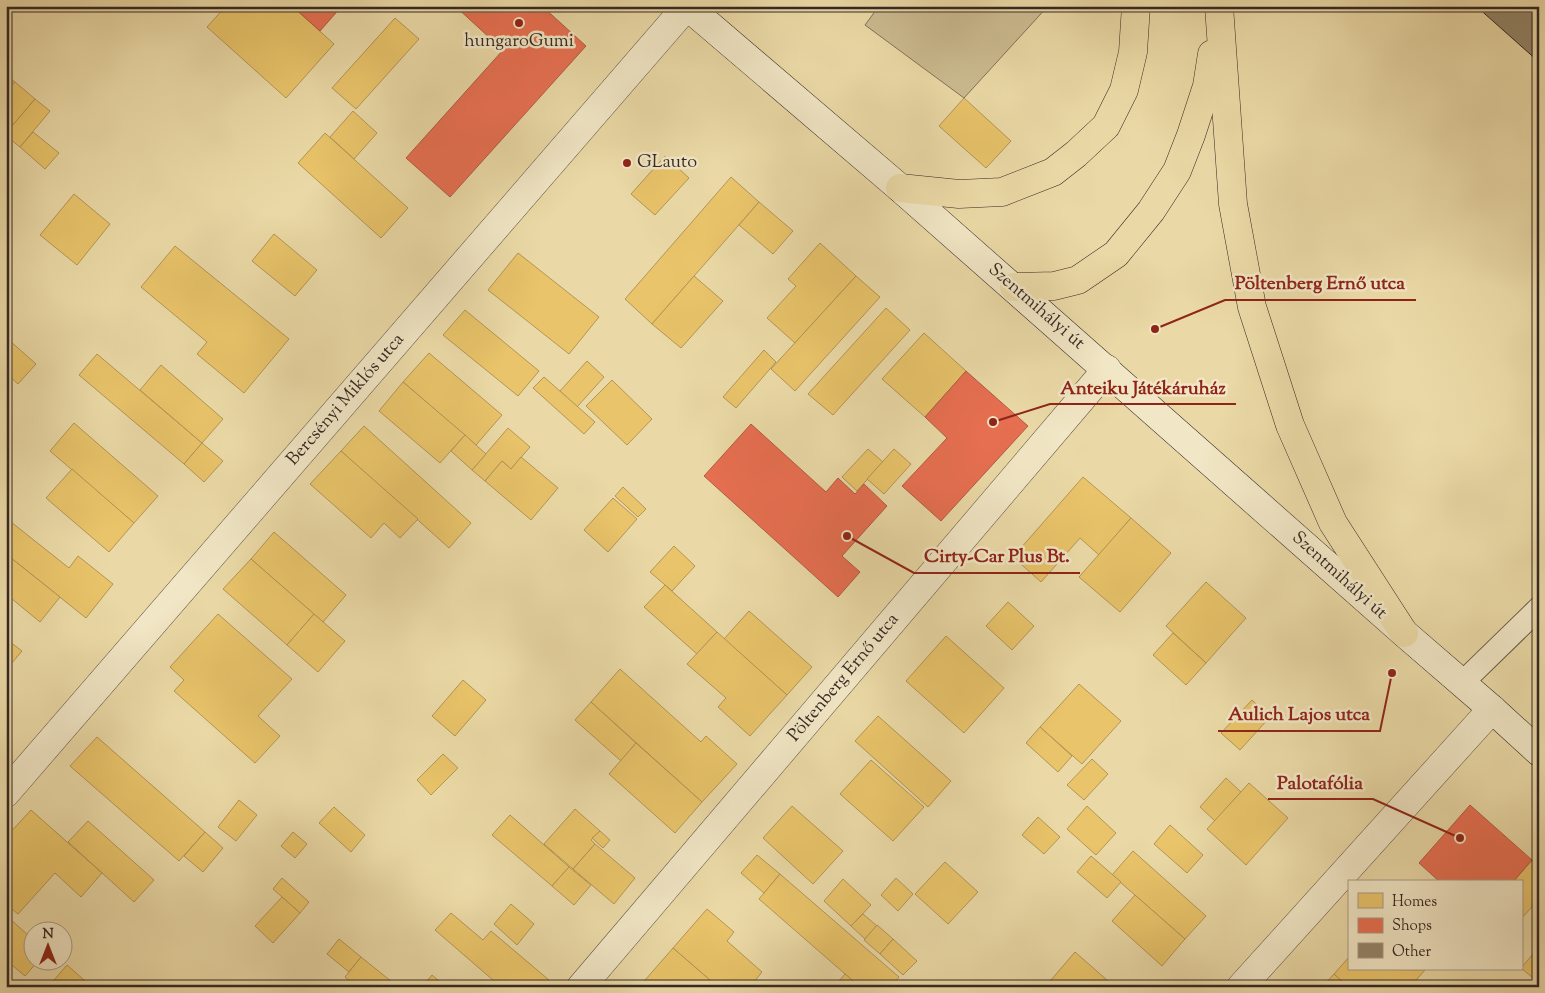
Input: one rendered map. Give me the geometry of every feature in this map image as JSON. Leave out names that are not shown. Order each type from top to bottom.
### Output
[{"type":"main road","points":[[900,188],[959,194],[1002,192],[1053,172],[1106,126],[1124,90],[1133,52],[1136,6]]},
{"type":"main road","points":[[1014,288],[1054,286],[1078,280],[1116,254],[1151,211],[1177,171],[1191,135],[1207,86],[1219,6]]},
{"type":"main road","points":[[1219,6],[1233,204],[1252,307],[1290,425],[1333,523],[1404,633]]},
{"type":"street","name":"Szentmihályi út","points":[[687,6],[900,188],[1107,369],[1539,752]]},
{"type":"street","name":"Bercsényi Miklós utca","points":[[6,793],[687,6]]},
{"type":"street","name":"Pöltenberg Ernő utca","points":[[581,987],[1107,369]]},
{"type":"street","points":[[1241,987],[1492,709]]},
{"type":"lane","points":[[1462,683],[1539,608]]},
{"type":"shaded area","points":[[879,6],[1048,6],[964,98],[865,25]]},
{"type":"building: Homes","points":[[226,6],[292,6],[334,44],[286,98],[207,27]]},
{"type":"building: Homes","points":[[395,18],[419,39],[356,109],[332,88]]},
{"type":"building: Homes","points":[[6,75],[15,82],[6,92]]},
{"type":"building: Homes","points":[[15,82],[35,99],[6,133],[6,92]]},
{"type":"building: Homes","points":[[964,98],[1011,141],[986,168],[939,126]]},
{"type":"building: Homes","points":[[35,99],[50,111],[20,147],[6,136],[6,133]]},
{"type":"building: Homes","points":[[353,111],[377,133],[354,159],[330,137]]},
{"type":"building: Homes","points":[[33,132],[59,153],[45,169],[20,147]]},
{"type":"building: Homes","points":[[325,133],[408,208],[381,238],[298,163]]},
{"type":"building: Homes","points":[[665,156],[689,178],[655,215],[631,194]]},
{"type":"building: Homes","points":[[731,177],[759,202],[652,324],[625,299]]},
{"type":"building: Homes","points":[[74,194],[110,224],[77,265],[40,235]]},
{"type":"building: Homes","points":[[759,202],[793,231],[773,254],[739,225]]},
{"type":"building: Homes","points":[[274,234],[317,270],[295,296],[252,261]]},
{"type":"building: Homes","points":[[820,243],[856,276],[795,343],[767,318],[796,286],[788,279]]},
{"type":"building: Homes","points":[[175,246],[289,339],[244,393],[197,354],[207,342],[141,287]]},
{"type":"building: Homes","points":[[518,253],[599,317],[569,354],[488,290]]},
{"type":"building: Homes","points":[[694,276],[723,301],[681,348],[652,324]]},
{"type":"building: Homes","points":[[856,276],[880,297],[795,391],[771,369]]},
{"type":"building: Homes","points":[[886,308],[910,330],[833,415],[808,394]]},
{"type":"building: Homes","points":[[465,310],[539,371],[518,396],[443,335]]},
{"type":"building: Homes","points":[[924,333],[966,371],[925,417],[882,379]]},
{"type":"building: Homes","points":[[9,340],[36,364],[18,384],[6,373],[6,343]]},
{"type":"building: Homes","points":[[764,350],[776,362],[736,408],[723,397]]},
{"type":"building: Homes","points":[[429,353],[502,415],[476,445],[403,382]]},
{"type":"building: Homes","points":[[97,354],[202,443],[184,464],[79,375]]},
{"type":"building: Homes","points":[[587,361],[604,377],[577,407],[560,391]]},
{"type":"building: Homes","points":[[161,365],[223,419],[202,443],[140,390]]},
{"type":"building: Homes","points":[[544,377],[595,422],[584,434],[533,388]]},
{"type":"building: Homes","points":[[612,380],[652,419],[627,445],[586,406]]},
{"type":"building: Homes","points":[[403,382],[465,435],[440,463],[379,411]]},
{"type":"building: Homes","points":[[74,423],[158,496],[134,523],[50,451]]},
{"type":"building: Homes","points":[[364,426],[471,523],[449,548],[341,451]]},
{"type":"building: Homes","points":[[508,428],[530,447],[511,469],[502,461],[485,481],[472,470]]},
{"type":"building: Homes","points":[[465,435],[486,454],[472,470],[451,451]]},
{"type":"building: Homes","points":[[202,443],[223,461],[204,482],[184,464]]},
{"type":"building: Homes","points":[[868,449],[883,462],[857,491],[842,477]]},
{"type":"building: Homes","points":[[894,449],[911,464],[884,494],[867,479]]},
{"type":"building: Homes","points":[[341,451],[418,519],[400,538],[384,523],[371,538],[310,484]]},
{"type":"building: Homes","points":[[521,457],[558,488],[531,520],[485,481],[502,461],[511,469]]},
{"type":"building: Homes","points":[[72,469],[134,523],[109,552],[46,498]]},
{"type":"building: Homes","points":[[1083,477],[1131,518],[1099,555],[1080,538],[1041,582],[1013,557]]},
{"type":"building: Homes","points":[[623,487],[646,509],[638,517],[615,496]]},
{"type":"building: Homes","points":[[613,498],[637,519],[608,552],[584,530]]},
{"type":"building: Homes","points":[[6,518],[69,568],[78,556],[113,584],[86,618],[6,554]]},
{"type":"building: Homes","points":[[1131,518],[1171,553],[1120,612],[1079,577]]},
{"type":"building: Homes","points":[[274,532],[346,595],[323,622],[251,559]]},
{"type":"building: Homes","points":[[674,546],[695,566],[672,591],[650,572]]},
{"type":"building: Homes","points":[[6,554],[60,597],[40,622],[6,594]]},
{"type":"building: Homes","points":[[251,559],[314,614],[287,645],[223,589]]},
{"type":"building: Homes","points":[[1206,582],[1246,618],[1206,663],[1166,626]]},
{"type":"building: Homes","points":[[665,585],[717,632],[697,654],[644,607]]},
{"type":"building: Homes","points":[[1008,602],[1034,626],[1012,650],[986,626]]},
{"type":"building: Homes","points":[[749,611],[812,667],[787,695],[724,639]]},
{"type":"building: Homes","points":[[218,614],[292,679],[258,716],[280,736],[255,763],[174,691],[184,680],[170,667]]},
{"type":"building: Homes","points":[[314,614],[345,641],[318,672],[287,645]]},
{"type":"building: Homes","points":[[717,632],[787,695],[750,736],[718,707],[726,698],[687,664]]},
{"type":"building: Homes","points":[[1173,633],[1206,663],[1186,685],[1153,655]]},
{"type":"building: Homes","points":[[946,636],[1004,688],[964,733],[906,681]]},
{"type":"building: Homes","points":[[6,639],[22,651],[6,670]]},
{"type":"building: Homes","points":[[620,669],[701,742],[706,736],[737,764],[702,802],[591,702]]},
{"type":"building: Homes","points":[[463,680],[486,700],[455,736],[432,716]]},
{"type":"building: Homes","points":[[1079,684],[1121,721],[1082,764],[1040,727]]},
{"type":"building: Homes","points":[[1252,700],[1270,717],[1240,750],[1221,733]]},
{"type":"building: Homes","points":[[591,702],[636,743],[621,761],[575,720]]},
{"type":"building: Homes","points":[[878,716],[951,781],[928,807],[855,741]]},
{"type":"building: Homes","points":[[1040,727],[1072,756],[1058,772],[1026,743]]},
{"type":"building: Homes","points":[[97,737],[205,832],[179,861],[70,766]]},
{"type":"building: Homes","points":[[636,743],[702,802],[675,833],[609,774]]},
{"type":"building: Homes","points":[[443,754],[458,768],[431,795],[417,780]]},
{"type":"building: Homes","points":[[1092,759],[1108,774],[1084,800],[1067,785]]},
{"type":"building: Homes","points":[[871,760],[924,807],[893,841],[840,794]]},
{"type":"building: Homes","points":[[1226,778],[1241,792],[1215,821],[1200,807]]},
{"type":"building: Homes","points":[[1249,783],[1288,818],[1246,865],[1207,829]]},
{"type":"building: Homes","points":[[239,800],[257,815],[236,841],[218,827]]},
{"type":"building: Homes","points":[[792,806],[843,851],[813,884],[763,838]]},
{"type":"building: Homes","points":[[1087,806],[1116,833],[1096,855],[1067,829]]},
{"type":"building: Homes","points":[[334,807],[365,835],[351,852],[319,823]]},
{"type":"building: Homes","points":[[575,809],[600,831],[591,840],[595,844],[573,869],[544,844]]},
{"type":"building: Homes","points":[[31,810],[102,873],[81,897],[55,873],[18,914],[6,904],[6,837]]},
{"type":"building: Homes","points":[[510,815],[569,867],[552,886],[492,835]]},
{"type":"building: Homes","points":[[1038,817],[1060,837],[1044,854],[1022,835]]},
{"type":"building: Homes","points":[[88,821],[154,880],[134,902],[68,842]]},
{"type":"building: Homes","points":[[1170,825],[1203,855],[1187,873],[1154,844]]},
{"type":"building: Homes","points":[[600,831],[610,840],[603,848],[592,838]]},
{"type":"building: Homes","points":[[205,832],[223,848],[203,872],[184,856]]},
{"type":"building: Homes","points":[[293,832],[307,844],[295,858],[281,846]]},
{"type":"building: Homes","points":[[595,844],[635,878],[614,904],[573,869]]},
{"type":"building: Homes","points":[[1133,851],[1206,916],[1185,939],[1112,875]]},
{"type":"building: Homes","points":[[757,855],[780,874],[764,893],[741,873]]},
{"type":"building: Homes","points":[[1091,856],[1121,882],[1107,898],[1077,872]]},
{"type":"building: Homes","points":[[1532,860],[1539,866],[1539,899],[1522,918],[1522,880],[1515,880]]},
{"type":"building: Homes","points":[[945,862],[978,892],[948,924],[915,894]]},
{"type":"building: Homes","points":[[569,867],[591,885],[574,905],[552,886]]},
{"type":"building: Homes","points":[[780,874],[899,977],[891,987],[860,987],[759,899]]},
{"type":"building: Homes","points":[[282,878],[309,902],[300,913],[273,889]]},
{"type":"building: Homes","points":[[896,878],[913,894],[898,911],[881,895]]},
{"type":"building: Homes","points":[[843,879],[871,905],[851,926],[824,901]]},
{"type":"building: Homes","points":[[1135,895],[1185,939],[1162,966],[1112,921]]},
{"type":"building: Homes","points":[[282,897],[300,913],[273,943],[255,926]]},
{"type":"building: Homes","points":[[511,904],[534,924],[517,945],[494,924]]},
{"type":"building: Homes","points":[[707,909],[734,932],[727,941],[762,972],[750,987],[718,987],[673,948]]},
{"type":"building: Homes","points":[[451,913],[483,940],[491,931],[549,980],[543,987],[501,987],[435,930]]},
{"type":"building: Homes","points":[[863,914],[877,926],[865,939],[851,926]]},
{"type":"building: Homes","points":[[6,915],[22,930],[22,970],[30,970],[25,976],[6,960]]},
{"type":"building: Homes","points":[[877,925],[893,939],[880,954],[864,940]]},
{"type":"building: Homes","points":[[339,939],[361,957],[349,972],[327,954]]},
{"type":"building: Homes","points":[[893,939],[917,961],[903,975],[880,954]]},
{"type":"building: Homes","points":[[1539,947],[1539,983],[1522,967]]},
{"type":"building: Homes","points":[[673,948],[718,987],[639,987]]},
{"type":"building: Homes","points":[[1075,952],[1115,987],[1045,987]]},
{"type":"building: Homes","points":[[361,957],[397,986],[356,987],[345,977]]},
{"type":"building: Homes","points":[[1348,958],[1348,970],[1425,970],[1410,987],[1348,987],[1334,974]]},
{"type":"building: Homes","points":[[72,969],[92,987],[48,987],[63,970]]},
{"type":"building: Homes","points":[[845,974],[860,987],[834,987]]},
{"type":"building: Homes","points":[[1334,974],[1348,987],[1322,987]]},
{"type":"building: Homes","points":[[432,975],[446,987],[422,987]]},
{"type":"building: Shops","points":[[292,6],[342,6],[320,31]]},
{"type":"building: Shops","points":[[455,6],[542,6],[586,46],[450,197],[406,158],[503,50]]},
{"type":"building: Shops","points":[[966,371],[1028,426],[941,521],[902,486],[947,438],[925,417]]},
{"type":"building: Shops","points":[[751,424],[826,492],[838,478],[855,494],[864,484],[887,506],[842,556],[860,572],[838,597],[704,476]]},
{"type":"building: Shops","points":[[1470,805],[1532,860],[1515,880],[1438,880],[1419,863]]},
{"type":"building: Other","points":[[1476,6],[1539,6],[1539,62]]},
{"type":"place","name":"hungaroGumi","points":[[519,23]]},
{"type":"place","name":"GLauto","points":[[627,163]]},
{"type":"place","name":"Pöltenberg Ernő utca","points":[[1155,329]]},
{"type":"place","name":"Anteiku Játékáruház","points":[[993,422]]},
{"type":"place","name":"Cirty-Car Plus Bt.","points":[[847,536]]},
{"type":"place","name":"Aulich Lajos utca","points":[[1392,673]]},
{"type":"place","name":"Palotafólia","points":[[1460,838]]}]
